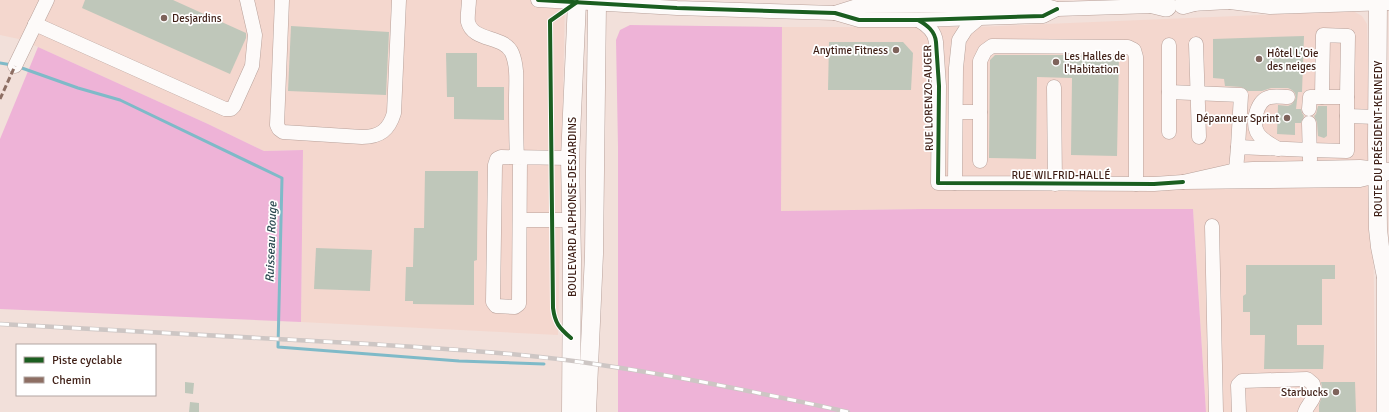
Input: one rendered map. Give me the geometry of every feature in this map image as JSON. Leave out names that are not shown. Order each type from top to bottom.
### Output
[{"type":"highway","points":[[1141,0],[1174,5]]},
{"type":"main road","points":[[1174,5],[1201,0]]},
{"type":"main road","name":"BOULEVARD ALPHONSE-DESJARDINS","points":[[571,412],[572,258],[570,158],[587,2]]},
{"type":"main road","name":"BOULEVARD ALPHONSE-DESJARDINS","points":[[587,2],[594,254],[587,412]]},
{"type":"main road","name":"ROUTE DU PRÉSIDENT-KENNEDY","points":[[1382,2],[1377,117],[1383,172],[1378,229],[1380,247],[1388,270],[1386,412]]},
{"type":"street","points":[[15,66],[46,0]]},
{"type":"street","points":[[35,24],[225,109],[231,109],[234,106],[252,66],[254,56],[255,35],[246,3],[247,0]]},
{"type":"street","points":[[282,0],[276,125],[283,132],[362,137],[372,137],[380,134],[387,127],[394,113],[399,0]]},
{"type":"street","points":[[469,0],[468,20],[470,27],[483,37],[502,43],[509,48],[514,58],[516,72],[518,158],[520,220],[519,304],[515,307],[496,306],[493,302],[495,165],[497,159],[501,157],[518,158],[570,158]]},
{"type":"street","points":[[538,0],[786,6],[835,13],[859,20],[978,19],[1043,16],[1058,9]]},
{"type":"street","points":[[835,13],[857,6],[1043,5],[1058,9],[1174,5],[1235,1],[1270,6],[1382,2]]},
{"type":"street","points":[[955,183],[957,54],[959,40],[966,29],[978,19]]},
{"type":"street","name":"RUE LORENZO-AUGER","points":[[918,20],[926,25],[936,37],[939,86],[938,183]]},
{"type":"street","points":[[1238,147],[1310,150],[1347,150],[1348,36],[1323,35],[1306,104],[1310,150],[1310,168]]},
{"type":"street","points":[[1196,44],[1199,137]]},
{"type":"street","points":[[1169,45],[1169,132]]},
{"type":"street","points":[[980,161],[980,61],[985,51],[992,46],[1128,47],[1134,50],[1136,57],[1136,184]]},
{"type":"street","points":[[1054,87],[1055,184]]},
{"type":"street","points":[[1169,92],[1270,97],[1306,104],[1347,97]]},
{"type":"street","points":[[1236,170],[1241,95]]},
{"type":"street","points":[[1270,97],[1264,99],[1256,112],[1256,131],[1263,140],[1279,149]]},
{"type":"street","points":[[956,112],[980,112]]},
{"type":"street","points":[[1347,116],[1377,117]]},
{"type":"street","name":"RUE WILFRID-HALLÉ","points":[[1183,182],[1236,170],[1360,167],[1383,172]]},
{"type":"street","name":"RUE WILFRID-HALLÉ","points":[[938,183],[1136,184],[1360,180],[1383,172]]},
{"type":"street","points":[[520,220],[571,220]]},
{"type":"street","points":[[1212,226],[1216,412]]},
{"type":"street","points":[[1239,412],[1238,385],[1242,380],[1307,379],[1313,384],[1314,396],[1305,412]]},
{"type":"shaded area","points":[[0,0],[565,0],[558,335],[301,322],[303,150],[264,151],[38,47],[19,39],[0,35]]},
{"type":"shaded area","points":[[1353,11],[1362,16],[1367,24],[1376,412],[1206,412],[1193,209],[924,209],[781,211],[782,27],[977,27]]},
{"type":"shaded area","points":[[630,25],[782,27],[781,211],[924,209],[1193,209],[1206,412],[618,412],[618,147],[616,40],[620,30]]},
{"type":"shaded area","points":[[38,47],[264,151],[303,150],[301,322],[0,309],[0,139]]},
{"type":"building","points":[[85,0],[173,0],[246,33],[246,38],[230,74],[82,8]]},
{"type":"building","points":[[291,26],[389,32],[386,95],[288,91]]},
{"type":"building","points":[[1304,36],[1302,92],[1298,92],[1296,109],[1301,109],[1304,116],[1301,123],[1295,123],[1295,135],[1277,134],[1278,105],[1288,106],[1292,104],[1296,98],[1295,93],[1288,88],[1271,88],[1262,91],[1248,91],[1241,87],[1225,86],[1224,79],[1213,78],[1213,39]]},
{"type":"building","points":[[829,42],[903,42],[913,53],[911,90],[828,90]]},
{"type":"building","points":[[446,53],[477,53],[477,87],[504,87],[504,120],[454,119],[454,97],[447,97]]},
{"type":"building","points":[[995,55],[1119,55],[1117,156],[1071,155],[1072,78],[1037,77],[1036,159],[989,158],[990,60]]},
{"type":"building","points":[[1318,106],[1327,106],[1327,136],[1324,138],[1318,136],[1317,122],[1314,116]]},
{"type":"building","points":[[425,171],[478,171],[477,260],[474,261],[474,305],[413,304],[413,301],[405,301],[406,267],[413,267],[414,228],[424,228]]},
{"type":"building","points":[[316,248],[372,250],[370,291],[314,289]]},
{"type":"building","points":[[1246,265],[1335,265],[1335,279],[1322,279],[1322,325],[1297,325],[1297,345],[1324,345],[1323,369],[1264,369],[1265,335],[1250,335],[1250,312],[1243,312],[1243,296],[1246,294]]},
{"type":"building","points":[[185,382],[194,383],[193,394],[185,393]]},
{"type":"building","points":[[1321,382],[1355,382],[1356,412],[1319,412],[1319,405],[1323,393]]},
{"type":"building","points":[[190,402],[199,403],[199,412],[189,412]]},
{"type":"waterway","name":"Ruisseau Rouge","points":[[0,63],[12,65]]},
{"type":"waterway","name":"Ruisseau Rouge","points":[[19,67],[78,88],[120,100],[282,178],[278,347],[459,361],[544,364]]},
{"type":"railway","points":[[0,324],[369,344],[543,357],[694,380],[848,412]]},
{"type":"marked path","points":[[0,99],[15,66]]},
{"type":"cycle path","points":[[538,0],[677,8],[835,13],[859,20],[918,20],[1043,16],[1057,9]]},
{"type":"cycle path","points":[[571,338],[558,325],[553,308],[550,21],[577,2]]},
{"type":"cycle path","points":[[918,20],[930,29],[936,42],[939,86],[938,183],[1154,184],[1183,182]]},
{"type":"place","name":"Desjardins","points":[[164,18]]},
{"type":"place","name":"Anytime Fitness","points":[[896,50]]},
{"type":"place","name":"Hôtel L'Oie des neiges","points":[[1259,59]]},
{"type":"place","name":"Les Halles de l'Habitation","points":[[1056,62]]},
{"type":"place","name":"Dépanneur Sprint","points":[[1287,118]]},
{"type":"place","name":"Starbucks","points":[[1336,392]]}]
